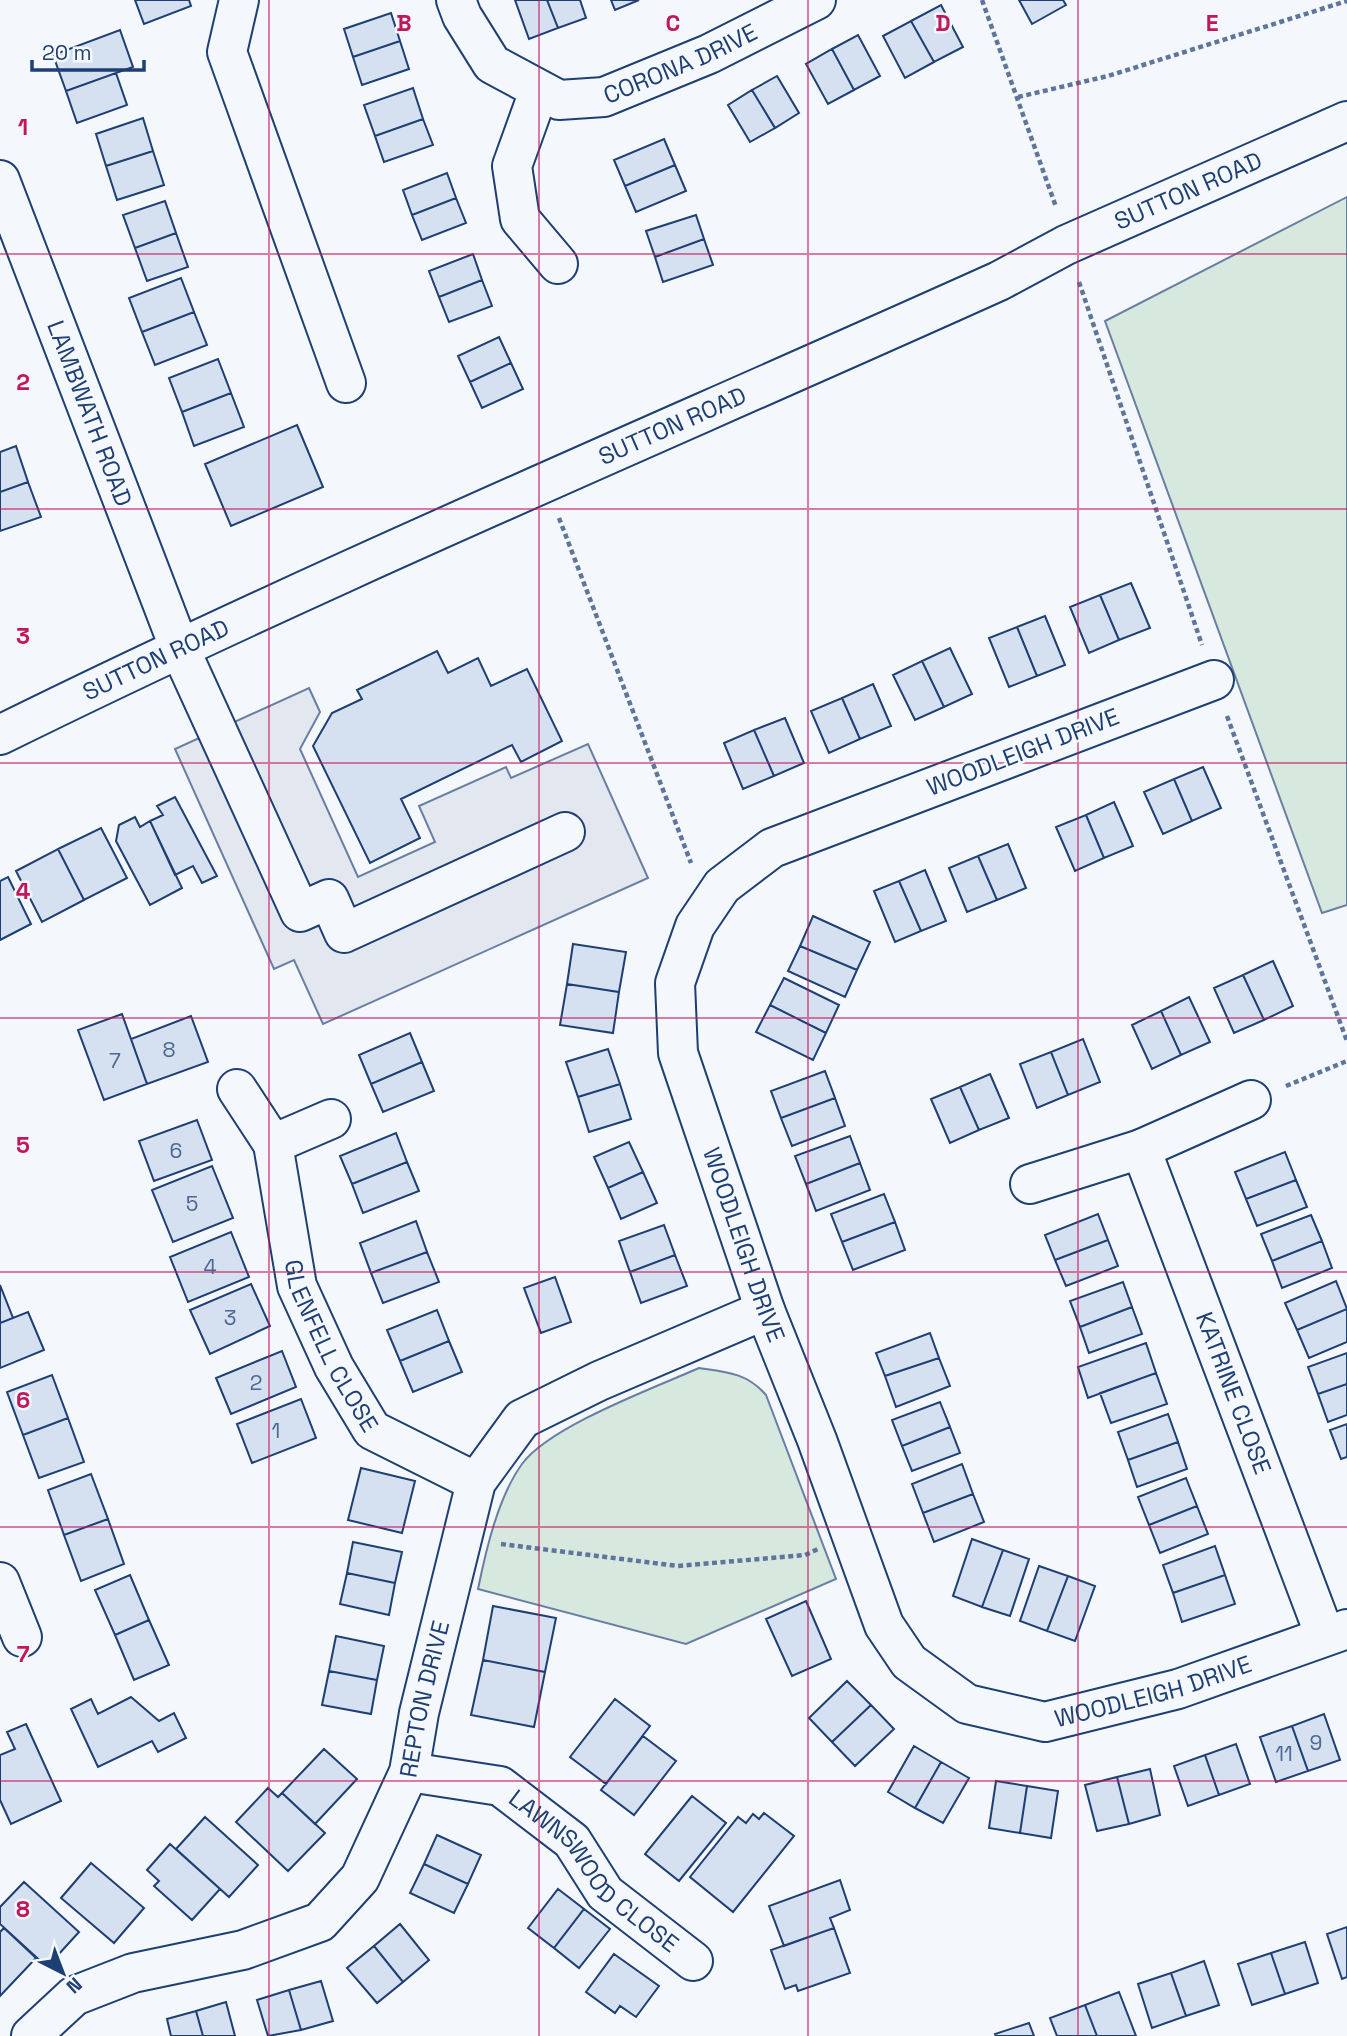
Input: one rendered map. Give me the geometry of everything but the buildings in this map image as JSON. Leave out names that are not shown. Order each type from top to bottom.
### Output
[{"type":"street","points":[[239,0],[227,52],[346,383]]},
{"type":"street","name":"CORONA DRIVE","points":[[456,0],[462,16],[492,64],[559,100],[604,97],[709,54],[802,3]]},
{"type":"street","points":[[539,91],[512,166],[520,219],[558,264]]},
{"type":"street","name":"SUTTON ROAD","points":[[0,735],[179,647],[340,573],[999,281],[1066,245],[1347,121]]},
{"type":"street","name":"LAMBWATH ROAD","points":[[0,180],[179,647],[300,912],[329,899],[344,933],[565,832]]},
{"type":"street","name":"WOODLEIGH DRIVE","points":[[1214,680],[772,848],[722,887],[695,926],[675,983],[678,1053],[765,1310],[884,1625],[909,1661],[967,1704],[1045,1722],[1178,1689],[1336,1632]]},
{"type":"street","name":"GLENFELL CLOSE","points":[[237,1089],[273,1144],[297,1286],[334,1367],[365,1419],[372,1430],[476,1482]]},
{"type":"street","points":[[1030,1184],[1141,1149],[1251,1100]]},
{"type":"street","points":[[273,1144],[331,1119]]},
{"type":"street","name":"KATRINE CLOSE","points":[[1141,1149],[1336,1632]]},
{"type":"street","name":"REPTON DRIVE","points":[[31,2036],[74,1996],[133,1973],[243,1950],[320,1922],[360,1878],[409,1772],[419,1713],[476,1482],[522,1419],[599,1381],[765,1310]]},
{"type":"street","points":[[0,1582],[22,1637]]},
{"type":"street","name":"LAWNSWOOD CLOSE","points":[[409,1772],[500,1786],[572,1841],[605,1893],[693,1961]]},
{"type":"path","points":[[982,0],[1051,185],[1066,245]]},
{"type":"path","points":[[1018,97],[1108,76],[1347,1]]},
{"type":"path","points":[[546,484],[693,867],[722,887]]},
{"type":"path","points":[[1251,1100],[1347,1061]]},
{"type":"path","points":[[462,1539],[678,1566],[805,1555],[852,1536]]},
{"type":"shaded area","points":[[1347,197],[1347,905],[1322,913],[1105,321]]},
{"type":"shaded area","points":[[309,688],[320,712],[300,749],[358,877],[435,842],[419,806],[506,767],[511,778],[588,744],[648,878],[323,1024],[294,960],[274,969],[175,749]]},
{"type":"shaded area","points":[[699,1368],[727,1372],[744,1378],[766,1395],[836,1579],[686,1644],[478,1589],[489,1541],[506,1492],[522,1464],[536,1450],[578,1422]]}]
